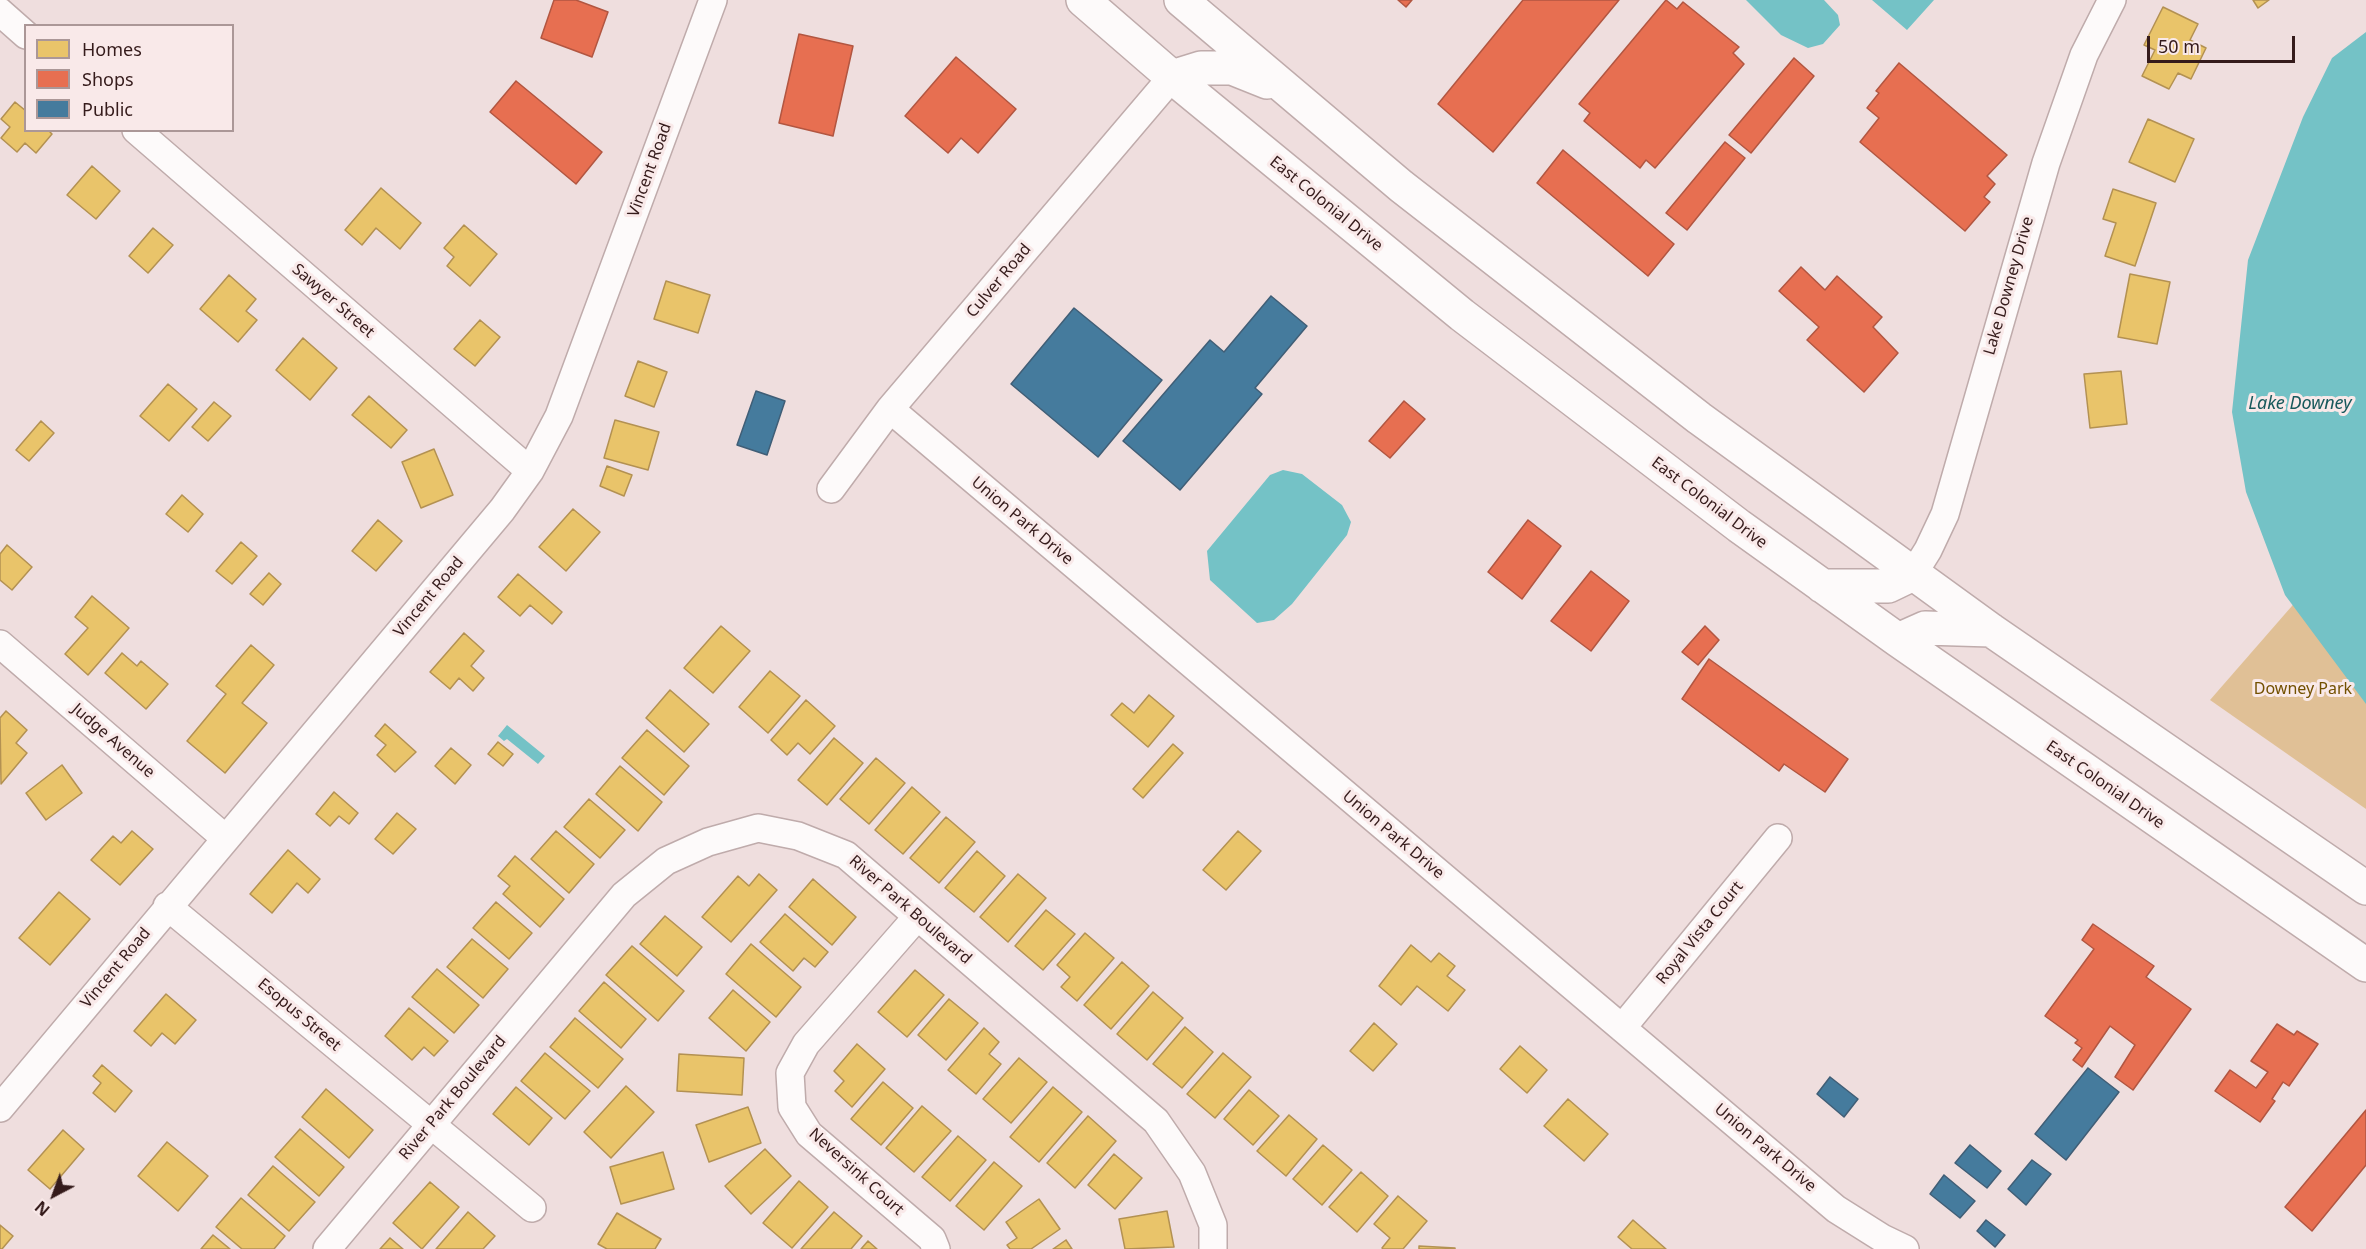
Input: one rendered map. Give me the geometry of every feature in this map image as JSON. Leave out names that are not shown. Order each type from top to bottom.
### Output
[{"type":"highway","name":"East Colonial Drive","points":[[1083,0],[1172,77],[1462,315],[1739,526],[1898,640],[2366,965]]},
{"type":"highway","points":[[1194,4],[1286,89],[1401,186],[1699,418],[1991,630],[2366,888]]},
{"type":"highway","points":[[1172,77],[1201,68],[1232,68],[1286,89]]},
{"type":"highway","points":[[1822,586],[1888,586],[1913,574]]},
{"type":"highway","points":[[1898,640],[1925,628],[1991,630]]},
{"type":"street","name":"Vincent Road","points":[[0,1108],[167,906],[502,510],[530,471],[559,416],[713,0]]},
{"type":"street","name":"Lake Downey Drive","points":[[1913,574],[1928,550],[1945,514],[2046,163],[2084,56],[2112,0]]},
{"type":"street","points":[[0,12],[24,32]]},
{"type":"street","name":"Culver Road","points":[[831,489],[890,409],[1172,77]]},
{"type":"street","name":"Sawyer Street","points":[[138,132],[530,471]]},
{"type":"street","name":"Union Park Drive","points":[[890,409],[1836,1209],[1882,1238],[1905,1249]]},
{"type":"street","name":"Judge Avenue","points":[[0,644],[225,838]]},
{"type":"street","name":"River Park Boulevard","points":[[327,1249],[624,895],[666,861],[708,842],[758,828],[798,836],[846,855],[1156,1121],[1192,1173],[1213,1225],[1214,1249]]},
{"type":"street","name":"Royal Vista Court","points":[[1622,1028],[1779,838]]},
{"type":"street","name":"Esopus Street","points":[[167,906],[532,1208]]},
{"type":"street","name":"Neversink Court","points":[[917,917],[806,1044],[790,1073],[792,1107],[809,1134],[932,1239],[936,1249]]},
{"type":"green space","name":"Downey Park","points":[[2366,521],[2366,809],[2210,700]]},
{"type":"water","points":[[1746,0],[1824,0],[1838,15],[1840,25],[1823,44],[1808,48],[1781,35]]},
{"type":"water","points":[[1872,0],[1934,0],[1907,30]]},
{"type":"water","name":"Lake Downey","points":[[2366,32],[2366,704],[2285,595],[2246,492],[2232,412],[2248,260],[2303,117],[2332,58]]},
{"type":"water","points":[[1283,470],[1302,474],[1342,505],[1351,522],[1347,535],[1292,604],[1274,620],[1257,623],[1210,580],[1207,551],[1270,475]]},
{"type":"water","points":[[507,725],[545,756],[538,764],[507,739],[504,741],[498,736]]},
{"type":"building: Homes","points":[[2253,0],[2269,0],[2258,8]]},
{"type":"building: Homes","points":[[2163,7],[2198,24],[2190,40],[2206,48],[2191,79],[2178,73],[2169,89],[2142,76],[2155,50],[2144,45]]},
{"type":"building: Homes","points":[[15,102],[24,109],[24,132],[50,132],[52,134],[36,153],[25,143],[17,152],[1,138],[10,127],[1,119]]},
{"type":"building: Homes","points":[[2148,119],[2194,139],[2175,182],[2129,162]]},
{"type":"building: Homes","points":[[92,166],[120,191],[96,219],[67,195]]},
{"type":"building: Homes","points":[[381,188],[421,223],[400,249],[376,228],[362,245],[345,230]]},
{"type":"building: Homes","points":[[2113,189],[2156,203],[2135,266],[2105,256],[2116,223],[2103,219]]},
{"type":"building: Homes","points":[[464,225],[497,254],[470,286],[447,266],[454,257],[444,248]]},
{"type":"building: Homes","points":[[153,228],[173,245],[148,273],[129,256]]},
{"type":"building: Homes","points":[[2130,274],[2170,282],[2157,344],[2118,337]]},
{"type":"building: Homes","points":[[229,275],[256,299],[246,311],[257,320],[238,342],[200,309]]},
{"type":"building: Homes","points":[[666,281],[710,295],[698,333],[654,319]]},
{"type":"building: Homes","points":[[480,320],[500,337],[475,366],[454,349]]},
{"type":"building: Homes","points":[[303,338],[337,368],[310,400],[276,370]]},
{"type":"building: Homes","points":[[638,361],[667,372],[654,407],[625,396]]},
{"type":"building: Homes","points":[[2121,371],[2127,424],[2090,428],[2084,374]]},
{"type":"building: Homes","points":[[168,384],[197,409],[169,441],[140,416]]},
{"type":"building: Homes","points":[[369,396],[407,430],[391,448],[352,415]]},
{"type":"building: Homes","points":[[214,402],[231,416],[208,441],[192,427]]},
{"type":"building: Homes","points":[[615,420],[659,432],[648,470],[604,458]]},
{"type":"building: Homes","points":[[41,421],[54,433],[29,461],[16,450]]},
{"type":"building: Homes","points":[[434,449],[453,495],[421,508],[402,462]]},
{"type":"building: Homes","points":[[607,466],[632,475],[624,496],[600,486]]},
{"type":"building: Homes","points":[[182,495],[203,514],[188,532],[166,514]]},
{"type":"building: Homes","points":[[573,509],[600,532],[566,571],[539,547]]},
{"type":"building: Homes","points":[[378,520],[402,541],[376,571],[352,551]]},
{"type":"building: Homes","points":[[241,542],[257,556],[232,584],[216,571]]},
{"type":"building: Homes","points":[[7,545],[32,567],[12,590],[0,580],[0,554]]},
{"type":"building: Homes","points":[[269,573],[281,584],[263,605],[250,594]]},
{"type":"building: Homes","points":[[518,574],[562,612],[552,624],[530,605],[520,616],[498,597]]},
{"type":"building: Homes","points":[[92,596],[129,628],[88,675],[65,654],[88,628],[75,617]]},
{"type":"building: Homes","points":[[721,626],[750,651],[713,693],[684,668]]},
{"type":"building: Homes","points":[[464,633],[484,651],[471,666],[484,678],[473,691],[459,678],[450,689],[430,672]]},
{"type":"building: Homes","points":[[251,645],[274,665],[242,703],[267,723],[225,773],[187,741],[226,694],[216,686]]},
{"type":"building: Homes","points":[[122,653],[137,666],[141,661],[168,684],[146,709],[105,673]]},
{"type":"building: Homes","points":[[770,671],[800,696],[768,733],[739,707]]},
{"type":"building: Homes","points":[[670,690],[709,724],[684,752],[646,718]]},
{"type":"building: Homes","points":[[1149,695],[1174,716],[1148,747],[1111,715],[1122,703],[1134,713]]},
{"type":"building: Homes","points":[[806,700],[835,726],[810,754],[798,743],[787,755],[771,740]]},
{"type":"building: Homes","points":[[6,711],[27,730],[16,743],[27,753],[1,784],[0,718]]},
{"type":"building: Homes","points":[[385,724],[416,752],[395,772],[377,755],[386,745],[375,736]]},
{"type":"building: Homes","points":[[647,730],[689,766],[664,795],[622,758]]},
{"type":"building: Homes","points":[[834,738],[863,763],[827,805],[798,780]]},
{"type":"building: Homes","points":[[498,742],[513,754],[503,766],[488,754]]},
{"type":"building: Homes","points":[[1173,744],[1183,753],[1143,798],[1133,789]]},
{"type":"building: Homes","points":[[451,748],[471,765],[455,784],[435,766]]},
{"type":"building: Homes","points":[[876,758],[905,783],[869,824],[840,799]]},
{"type":"building: Homes","points":[[62,765],[82,793],[46,820],[26,793]]},
{"type":"building: Homes","points":[[620,766],[662,802],[638,831],[596,794]]},
{"type":"building: Homes","points":[[912,787],[940,812],[903,854],[875,830]]},
{"type":"building: Homes","points":[[334,792],[358,813],[349,824],[339,816],[330,826],[316,814]]},
{"type":"building: Homes","points":[[589,799],[625,830],[600,858],[564,827]]},
{"type":"building: Homes","points":[[397,813],[416,829],[393,854],[375,839]]},
{"type":"building: Homes","points":[[946,817],[975,842],[939,883],[910,858]]},
{"type":"building: Homes","points":[[132,831],[153,849],[120,885],[91,860],[113,836],[121,843]]},
{"type":"building: Homes","points":[[556,831],[594,864],[569,893],[531,859]]},
{"type":"building: Homes","points":[[1238,831],[1261,851],[1226,890],[1203,870]]},
{"type":"building: Homes","points":[[288,850],[320,879],[308,893],[297,883],[272,913],[250,894]]},
{"type":"building: Homes","points":[[977,851],[1005,876],[974,912],[945,888]]},
{"type":"building: Homes","points":[[515,856],[564,899],[540,927],[503,894],[510,886],[498,876]]},
{"type":"building: Homes","points":[[759,874],[777,890],[731,942],[702,917],[738,876],[749,886]]},
{"type":"building: Homes","points":[[1018,874],[1046,898],[1008,942],[980,917]]},
{"type":"building: Homes","points":[[813,879],[856,917],[832,945],[789,907]]},
{"type":"building: Homes","points":[[59,892],[90,919],[50,965],[19,938]]},
{"type":"building: Homes","points":[[496,902],[532,933],[509,959],[473,928]]},
{"type":"building: Homes","points":[[1046,910],[1075,934],[1043,970],[1015,946]]},
{"type":"building: Homes","points":[[785,914],[828,952],[815,967],[804,958],[793,971],[760,942]]},
{"type":"building: Homes","points":[[665,916],[702,947],[677,976],[640,944]]},
{"type":"building: Homes","points":[[1085,933],[1114,958],[1077,1001],[1061,987],[1070,977],[1057,965]]},
{"type":"building: Homes","points":[[472,939],[508,969],[483,998],[447,967]]},
{"type":"building: Homes","points":[[751,944],[801,987],[776,1017],[726,974]]},
{"type":"building: Homes","points":[[1411,945],[1431,962],[1439,953],[1455,966],[1447,976],[1465,990],[1448,1011],[1417,986],[1401,1005],[1379,986]]},
{"type":"building: Homes","points":[[632,946],[684,991],[658,1021],[606,975]]},
{"type":"building: Homes","points":[[1122,962],[1149,986],[1111,1029],[1084,1005]]},
{"type":"building: Homes","points":[[437,969],[479,1005],[454,1033],[412,997]]},
{"type":"building: Homes","points":[[915,970],[944,995],[907,1037],[878,1012]]},
{"type":"building: Homes","points":[[604,982],[646,1019],[621,1048],[579,1011]]},
{"type":"building: Homes","points":[[733,990],[770,1022],[746,1051],[709,1018]]},
{"type":"building: Homes","points":[[1153,992],[1183,1018],[1147,1060],[1117,1034]]},
{"type":"building: Homes","points":[[166,994],[196,1020],[175,1044],[162,1033],[151,1046],[134,1031]]},
{"type":"building: Homes","points":[[949,999],[978,1023],[946,1060],[918,1035]]},
{"type":"building: Homes","points":[[409,1008],[448,1041],[434,1056],[424,1047],[412,1060],[385,1036]]},
{"type":"building: Homes","points":[[575,1018],[623,1059],[598,1088],[550,1047]]},
{"type":"building: Homes","points":[[1374,1023],[1397,1044],[1373,1071],[1350,1051]]},
{"type":"building: Homes","points":[[1185,1027],[1213,1052],[1182,1088],[1153,1064]]},
{"type":"building: Homes","points":[[984,1028],[999,1042],[989,1054],[1001,1064],[976,1094],[948,1070]]},
{"type":"building: Homes","points":[[857,1044],[885,1069],[852,1107],[835,1091],[844,1081],[834,1071]]},
{"type":"building: Homes","points":[[1520,1046],[1547,1070],[1527,1093],[1500,1069]]},
{"type":"building: Homes","points":[[545,1053],[590,1091],[565,1119],[521,1081]]},
{"type":"building: Homes","points":[[1223,1053],[1251,1077],[1215,1118],[1187,1094]]},
{"type":"building: Homes","points":[[679,1054],[744,1058],[742,1095],[677,1091]]},
{"type":"building: Homes","points":[[1019,1058],[1047,1082],[1011,1123],[983,1099]]},
{"type":"building: Homes","points":[[102,1065],[132,1091],[115,1112],[93,1093],[101,1083],[93,1076]]},
{"type":"building: Homes","points":[[883,1082],[913,1108],[881,1145],[851,1119]]},
{"type":"building: Homes","points":[[626,1086],[654,1112],[611,1158],[584,1132]]},
{"type":"building: Homes","points":[[516,1087],[552,1118],[529,1145],[493,1114]]},
{"type":"building: Homes","points":[[1053,1087],[1082,1112],[1039,1162],[1010,1137]]},
{"type":"building: Homes","points":[[326,1089],[373,1130],[349,1158],[302,1117]]},
{"type":"building: Homes","points":[[1249,1090],[1279,1116],[1253,1145],[1224,1119]]},
{"type":"building: Homes","points":[[1568,1099],[1608,1134],[1584,1161],[1544,1126]]},
{"type":"building: Homes","points":[[922,1106],[951,1131],[914,1172],[886,1148]]},
{"type":"building: Homes","points":[[748,1107],[761,1143],[709,1162],[696,1125]]},
{"type":"building: Homes","points":[[1289,1115],[1317,1139],[1286,1176],[1257,1151]]},
{"type":"building: Homes","points":[[1088,1116],[1116,1141],[1075,1188],[1047,1163]]},
{"type":"building: Homes","points":[[300,1129],[344,1167],[319,1196],[275,1157]]},
{"type":"building: Homes","points":[[63,1130],[84,1149],[50,1189],[28,1170]]},
{"type":"building: Homes","points":[[958,1136],[986,1160],[950,1201],[922,1177]]},
{"type":"building: Homes","points":[[167,1142],[208,1176],[178,1211],[138,1176]]},
{"type":"building: Homes","points":[[1323,1145],[1352,1170],[1322,1205],[1293,1179]]},
{"type":"building: Homes","points":[[765,1149],[791,1176],[751,1214],[725,1186]]},
{"type":"building: Homes","points":[[663,1152],[674,1189],[621,1204],[610,1167]]},
{"type":"building: Homes","points":[[1114,1154],[1142,1178],[1115,1209],[1088,1185]]},
{"type":"building: Homes","points":[[994,1162],[1022,1186],[984,1230],[956,1206]]},
{"type":"building: Homes","points":[[273,1166],[315,1202],[289,1231],[248,1195]]},
{"type":"building: Homes","points":[[1361,1172],[1388,1196],[1357,1232],[1329,1207]]},
{"type":"building: Homes","points":[[799,1181],[828,1207],[792,1248],[763,1223]]},
{"type":"building: Homes","points":[[430,1182],[459,1207],[422,1249],[393,1223]]},
{"type":"building: Homes","points":[[1398,1196],[1427,1221],[1403,1249],[1383,1249],[1390,1238],[1374,1224]]},
{"type":"building: Homes","points":[[241,1198],[285,1236],[274,1249],[242,1249],[216,1227]]},
{"type":"building: Homes","points":[[1039,1199],[1060,1229],[1031,1249],[1010,1249],[1007,1245],[1017,1238],[1006,1222]]},
{"type":"building: Homes","points":[[1167,1211],[1174,1247],[1125,1249],[1119,1219]]},
{"type":"building: Homes","points":[[468,1212],[495,1236],[483,1249],[436,1249]]},
{"type":"building: Homes","points":[[834,1212],[862,1236],[851,1249],[801,1249]]},
{"type":"building: Homes","points":[[617,1213],[661,1239],[655,1249],[607,1249],[598,1244]]},
{"type":"building: Homes","points":[[1633,1220],[1666,1249],[1632,1249],[1618,1237]]},
{"type":"building: Homes","points":[[0,1225],[13,1236],[2,1249],[0,1249]]},
{"type":"building: Homes","points":[[213,1235],[230,1249],[201,1249]]},
{"type":"building: Homes","points":[[390,1238],[403,1249],[380,1249]]},
{"type":"building: Homes","points":[[1066,1240],[1072,1249],[1053,1249]]},
{"type":"building: Homes","points":[[868,1241],[877,1249],[861,1249]]},
{"type":"building: Homes","points":[[1419,1246],[1455,1248],[1455,1249],[1419,1249]]},
{"type":"building: Shops","points":[[554,0],[576,0],[608,12],[592,57],[541,38]]},
{"type":"building: Shops","points":[[1398,0],[1412,0],[1406,7]]},
{"type":"building: Shops","points":[[1523,0],[1619,0],[1493,152],[1438,104]]},
{"type":"building: Shops","points":[[1666,0],[1677,9],[1683,2],[1739,47],[1733,53],[1744,64],[1655,168],[1646,160],[1640,168],[1584,121],[1590,113],[1579,104]]},
{"type":"building: Shops","points":[[799,34],[853,46],[833,136],[779,123]]},
{"type":"building: Shops","points":[[956,57],[1016,109],[978,153],[961,138],[948,153],[905,116]]},
{"type":"building: Shops","points":[[1794,58],[1814,76],[1751,153],[1729,135]]},
{"type":"building: Shops","points":[[1899,63],[2007,155],[1987,176],[1995,184],[1984,197],[1990,202],[1965,231],[1860,142],[1879,118],[1867,108],[1879,93],[1876,91]]},
{"type":"building: Shops","points":[[516,81],[602,152],[576,184],[490,112]]},
{"type":"building: Shops","points":[[1725,142],[1745,158],[1687,230],[1666,213]]},
{"type":"building: Shops","points":[[1563,150],[1674,244],[1648,276],[1537,183]]},
{"type":"building: Shops","points":[[1801,267],[1825,290],[1837,276],[1882,317],[1873,327],[1898,353],[1864,392],[1807,340],[1819,327],[1779,291]]},
{"type":"building: Shops","points":[[1404,401],[1425,419],[1390,458],[1369,441]]},
{"type":"building: Shops","points":[[1528,520],[1561,546],[1522,599],[1488,572]]},
{"type":"building: Shops","points":[[1591,571],[1629,601],[1591,651],[1551,621]]},
{"type":"building: Shops","points":[[1705,626],[1719,640],[1698,665],[1682,652]]},
{"type":"building: Shops","points":[[1709,659],[1848,759],[1825,792],[1784,764],[1779,771],[1682,699]]},
{"type":"building: Shops","points":[[2093,924],[2154,966],[2146,977],[2191,1009],[2133,1090],[2115,1077],[2135,1045],[2110,1026],[2082,1067],[2073,1060],[2082,1048],[2075,1043],[2078,1040],[2045,1016],[2094,949],[2082,940]]},
{"type":"building: Shops","points":[[2277,1024],[2294,1035],[2297,1031],[2318,1044],[2289,1086],[2283,1082],[2272,1099],[2275,1101],[2260,1122],[2215,1091],[2230,1070],[2256,1088],[2268,1072],[2251,1061]]},
{"type":"building: Shops","points":[[2366,1110],[2366,1165],[2312,1231],[2285,1207]]},
{"type":"building: Public","points":[[1271,296],[1307,326],[1255,388],[1262,394],[1180,490],[1123,441],[1210,340],[1224,352]]},
{"type":"building: Public","points":[[1074,308],[1162,380],[1098,457],[1011,384]]},
{"type":"building: Public","points":[[756,391],[785,401],[767,455],[737,445]]},
{"type":"building: Public","points":[[2088,1068],[2119,1092],[2066,1160],[2035,1134]]},
{"type":"building: Public","points":[[1830,1077],[1858,1099],[1844,1117],[1817,1094]]},
{"type":"building: Public","points":[[1970,1145],[2001,1171],[1987,1188],[1955,1163]]},
{"type":"building: Public","points":[[2032,1160],[2051,1174],[2026,1205],[2008,1189]]},
{"type":"building: Public","points":[[1944,1175],[1975,1201],[1960,1218],[1930,1194]]},
{"type":"building: Public","points":[[1986,1220],[2005,1235],[1995,1247],[1977,1231]]}]
